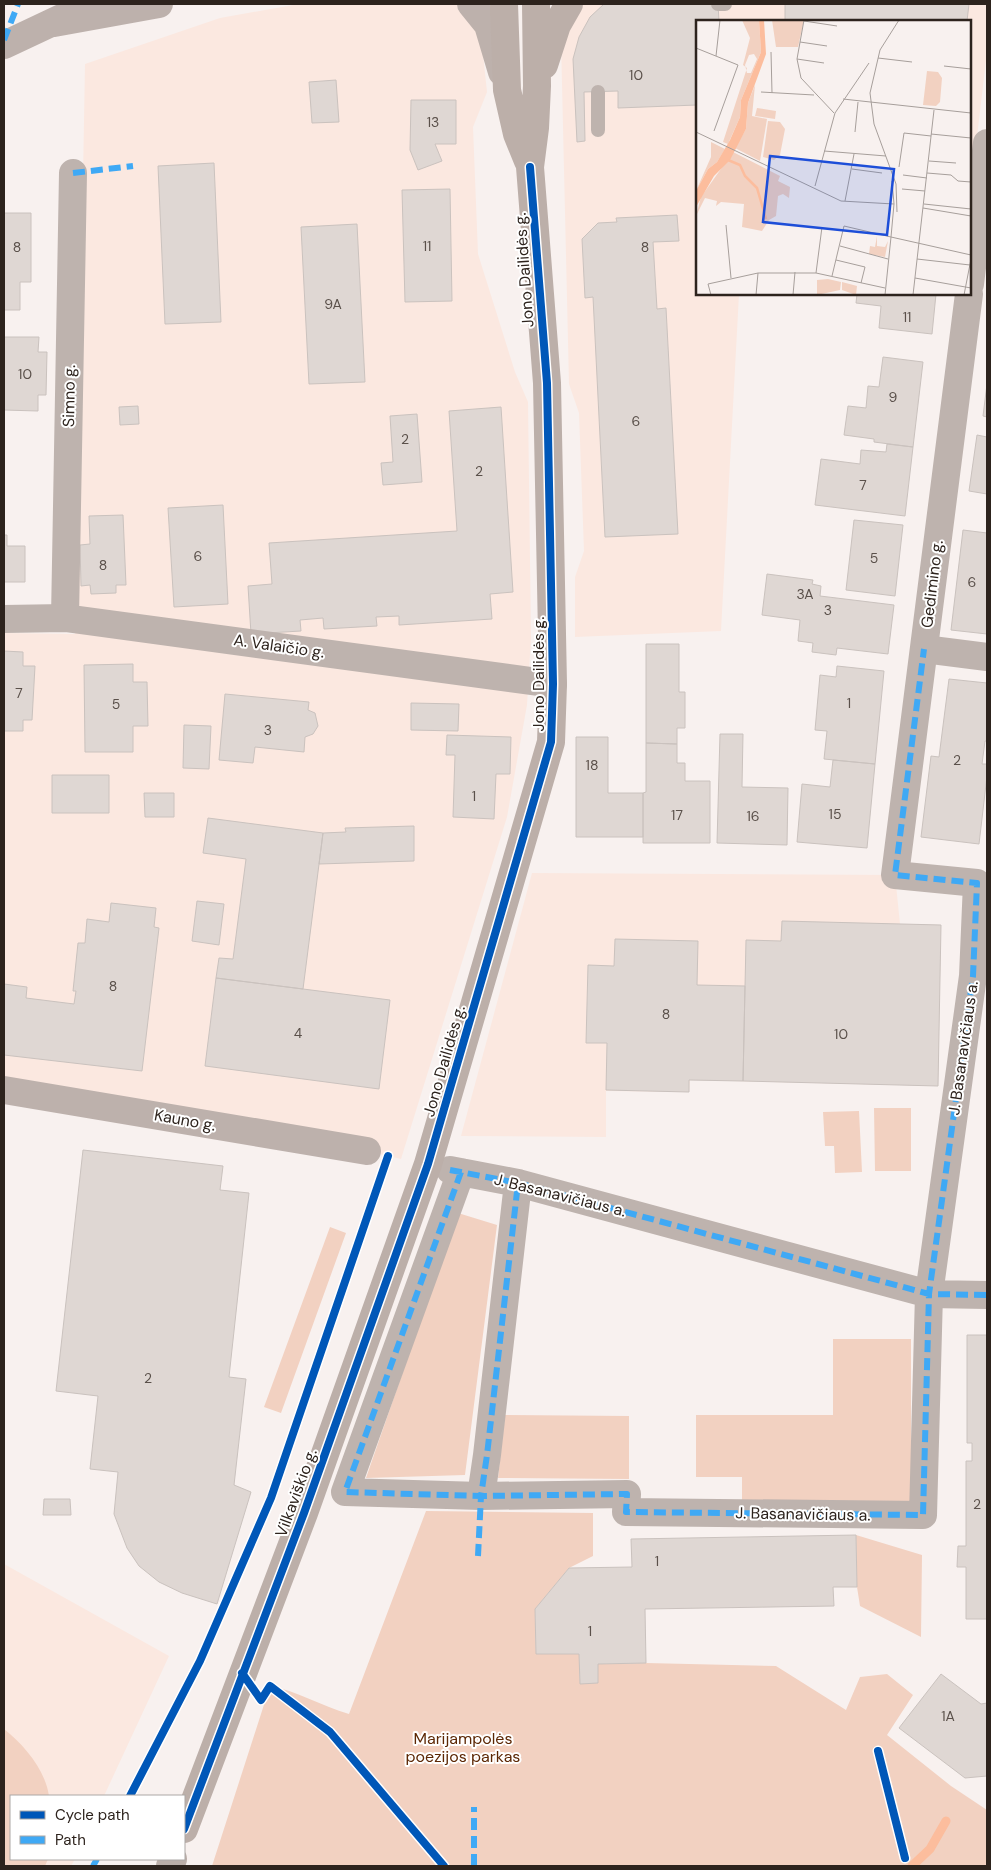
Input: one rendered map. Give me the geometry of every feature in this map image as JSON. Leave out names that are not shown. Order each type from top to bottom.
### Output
[{"type":"highway","points":[[504,4],[507,90],[517,134],[530,167]]},
{"type":"highway","points":[[530,167],[535,128],[537,86],[536,4]]},
{"type":"highway","points":[[537,86],[557,25],[569,4]]},
{"type":"highway","name":"Jono Dailidės g.","points":[[446,1168],[551,742],[553,684],[547,383],[530,167]]},
{"type":"highway","name":"Vilkaviškio g.","points":[[185,1826],[304,1512],[446,1168]]},
{"type":"street","points":[[4,45],[54,23],[90,4]]},
{"type":"street","points":[[54,23],[159,4]]},
{"type":"street","points":[[471,4],[488,25],[507,90]]},
{"type":"street","points":[[971,276],[987,143]]},
{"type":"street","name":"Simno g.","points":[[65,618],[73,173]]},
{"type":"street","name":"Gedimino g.","points":[[895,875],[968,295]]},
{"type":"street","name":"A. Valaičio g.","points":[[4,619],[65,618],[553,684]]},
{"type":"street","points":[[924,649],[987,657]]},
{"type":"street","name":"J. Basanavičiaus a.","points":[[481,1496],[627,1494],[626,1512],[923,1515],[929,1294],[980,976],[978,882],[895,875]]},
{"type":"street","name":"Kauno g.","points":[[4,1090],[367,1151]]},
{"type":"street","points":[[446,1168],[345,1492],[481,1496],[518,1183]]},
{"type":"street","name":"J. Basanavičiaus a.","points":[[446,1168],[518,1183],[929,1294],[987,1295]]},
{"type":"lane","points":[[718,4],[725,4]]},
{"type":"lane","points":[[598,92],[598,130]]},
{"type":"shaded area","points":[[299,4],[459,4],[473,22],[482,45],[487,92],[473,127],[478,254],[515,372],[528,402],[531,638],[527,705],[507,817],[401,1159],[367,1151],[4,1090],[4,633],[75,634],[85,64],[220,18]]},
{"type":"shaded area","points":[[584,4],[987,4],[987,52],[972,179],[971,20],[696,20],[696,295],[739,295],[721,631],[575,637],[575,577],[584,551],[579,413],[569,384],[561,41],[570,20]]},
{"type":"shaded area","points":[[532,873],[895,875],[900,924],[941,925],[938,1086],[690,1080],[689,1092],[606,1091],[606,1137],[461,1136]]},
{"type":"shaded area","points":[[4,1564],[169,1656],[104,1795],[10,1795],[10,1860],[74,1860],[71,1866],[4,1866]]},
{"type":"green space","points":[[874,1108],[911,1108],[911,1171],[875,1171]]},
{"type":"green space","points":[[859,1111],[862,1172],[835,1173],[834,1146],[825,1146],[823,1112]]},
{"type":"green space","points":[[458,1213],[497,1225],[465,1475],[366,1478]]},
{"type":"green space","points":[[330,1227],[346,1233],[281,1413],[264,1407]]},
{"type":"green space","points":[[833,1339],[911,1339],[911,1509],[742,1509],[742,1477],[696,1477],[696,1415],[833,1415]]},
{"type":"green space","points":[[505,1415],[629,1416],[629,1479],[498,1478]]},
{"type":"green space","name":"Marijampolės poezijos parkas","points":[[426,1511],[593,1513],[593,1556],[569,1568],[535,1609],[536,1654],[579,1654],[580,1683],[598,1683],[598,1664],[646,1663],[776,1666],[846,1710],[860,1677],[887,1674],[913,1695],[887,1735],[951,1786],[987,1810],[987,1866],[212,1866],[270,1686],[290,1691],[349,1714]]},
{"type":"green space","points":[[856,1535],[922,1555],[921,1637],[860,1606],[857,1587]]},
{"type":"green space","points":[[4,1729],[19,1742],[32,1758],[43,1776],[49,1795],[10,1795],[10,1860],[48,1860],[45,1866],[4,1866]]},
{"type":"building","points":[[604,4],[718,4],[719,20],[696,20],[696,105],[618,108],[618,91],[584,92],[585,141],[577,142],[573,59],[579,37],[590,17]]},
{"type":"building","points":[[785,4],[969,4],[967,20],[785,20]]},
{"type":"building","points":[[336,80],[339,122],[312,123],[309,82]]},
{"type":"building","points":[[411,100],[456,100],[456,144],[435,144],[442,161],[418,170],[410,150]]},
{"type":"building","points":[[214,163],[221,322],[165,324],[158,166]]},
{"type":"building","points":[[450,189],[452,301],[405,302],[402,190]]},
{"type":"building","points":[[4,213],[31,213],[31,282],[20,282],[20,310],[4,310]]},
{"type":"building","points":[[677,215],[679,241],[653,242],[657,309],[666,308],[678,534],[605,537],[593,297],[585,298],[582,239],[598,223],[617,222],[616,218]]},
{"type":"building","points":[[357,224],[365,382],[309,384],[301,227]]},
{"type":"building","points":[[857,295],[936,295],[932,334],[879,328],[881,306],[856,303]]},
{"type":"building","points":[[4,337],[39,337],[38,352],[47,352],[46,395],[38,395],[38,411],[4,410]]},
{"type":"building","points":[[883,357],[923,362],[913,447],[874,442],[874,439],[844,435],[848,406],[866,408],[868,386],[879,387]]},
{"type":"building","points":[[987,384],[987,417],[983,416]]},
{"type":"building","points":[[138,406],[139,424],[120,425],[119,407]]},
{"type":"building","points":[[501,407],[513,592],[490,594],[492,619],[399,625],[399,616],[376,617],[377,626],[324,629],[323,618],[300,620],[301,631],[251,634],[248,586],[272,584],[269,543],[457,531],[449,411]]},
{"type":"building","points":[[417,414],[422,482],[383,485],[381,463],[393,462],[390,416]]},
{"type":"building","points":[[977,435],[987,437],[987,494],[969,491]]},
{"type":"building","points":[[887,444],[913,447],[905,516],[815,505],[821,459],[860,464],[861,450],[886,452]]},
{"type":"building","points":[[223,505],[228,604],[174,607],[168,508]]},
{"type":"building","points":[[123,515],[126,585],[116,585],[116,593],[91,594],[90,585],[81,586],[80,545],[90,544],[89,516]]},
{"type":"building","points":[[854,520],[903,525],[895,596],[846,590]]},
{"type":"building","points":[[963,530],[987,533],[987,634],[951,630]]},
{"type":"building","points":[[4,535],[7,535],[7,546],[25,546],[25,582],[4,582]]},
{"type":"building","points":[[767,574],[813,580],[812,584],[821,586],[820,596],[894,605],[888,654],[837,648],[836,655],[812,652],[813,643],[798,641],[800,620],[762,615]]},
{"type":"building","points":[[646,644],[679,644],[679,692],[685,692],[685,728],[677,728],[677,744],[646,743]]},
{"type":"building","points":[[4,651],[23,652],[23,666],[35,666],[32,720],[23,720],[23,731],[4,731]]},
{"type":"building","points":[[133,664],[133,682],[147,682],[148,726],[133,726],[133,752],[85,752],[84,665]]},
{"type":"building","points":[[837,666],[884,671],[875,764],[824,759],[827,731],[815,730],[820,675],[836,677]]},
{"type":"building","points":[[949,679],[987,683],[987,741],[985,741],[982,764],[987,764],[987,776],[979,844],[921,837],[931,756],[939,757]]},
{"type":"building","points":[[225,694],[309,702],[308,710],[315,713],[318,726],[313,734],[305,737],[304,752],[255,747],[253,763],[219,760]]},
{"type":"building","points":[[411,703],[459,704],[458,731],[411,730]]},
{"type":"building","points":[[184,725],[211,726],[209,769],[183,768]]},
{"type":"building","points":[[720,734],[743,734],[742,787],[788,788],[787,845],[717,843]]},
{"type":"building","points":[[447,735],[511,737],[510,774],[496,774],[494,819],[453,817],[455,755],[446,755]]},
{"type":"building","points":[[576,737],[608,737],[608,793],[643,793],[643,837],[576,837]]},
{"type":"building","points":[[646,743],[677,744],[677,763],[685,763],[685,781],[710,781],[710,843],[643,843]]},
{"type":"building","points":[[833,760],[875,764],[867,848],[797,842],[802,784],[830,787]]},
{"type":"building","points":[[52,775],[109,775],[109,813],[52,813]]},
{"type":"building","points":[[144,793],[174,793],[174,817],[145,817]]},
{"type":"building","points":[[208,818],[323,833],[303,989],[216,978],[219,958],[233,959],[246,859],[203,853]]},
{"type":"building","points":[[414,826],[414,861],[319,864],[323,833],[346,832],[345,828]]},
{"type":"building","points":[[197,901],[224,904],[219,945],[192,941]]},
{"type":"building","points":[[111,903],[156,908],[154,927],[159,928],[142,1071],[4,1055],[4,984],[27,987],[26,998],[74,1004],[76,991],[73,991],[78,943],[85,943],[87,919],[109,922]]},
{"type":"building","points":[[782,921],[941,925],[938,1086],[743,1081],[746,940],[781,941]]},
{"type":"building","points":[[615,939],[698,941],[697,985],[745,986],[743,1081],[689,1080],[689,1092],[606,1090],[607,1043],[586,1043],[588,965],[614,966]]},
{"type":"building","points":[[216,978],[390,1000],[379,1089],[205,1066]]},
{"type":"building","points":[[83,1150],[223,1166],[220,1190],[249,1193],[229,1377],[246,1379],[234,1485],[251,1492],[217,1604],[182,1593],[159,1582],[139,1566],[127,1548],[114,1514],[118,1472],[90,1469],[98,1396],[56,1391]]},
{"type":"building","points":[[967,1335],[987,1335],[987,1619],[966,1619],[966,1567],[957,1567],[958,1546],[966,1546],[966,1461],[972,1461],[972,1443],[967,1443]]},
{"type":"building","points":[[44,1499],[70,1499],[71,1515],[43,1515]]},
{"type":"building","points":[[856,1535],[857,1587],[833,1587],[834,1606],[645,1609],[646,1663],[598,1664],[598,1683],[580,1684],[579,1654],[536,1654],[535,1609],[569,1568],[632,1567],[631,1539]]},
{"type":"building","points":[[941,1674],[981,1704],[987,1703],[987,1776],[965,1778],[899,1728]]},
{"type":"waterway","points":[[912,1866],[930,1849],[946,1821]]},
{"type":"marked path","points":[[4,40],[18,4]]},
{"type":"marked path","points":[[73,173],[133,166]]},
{"type":"marked path","points":[[478,1556],[481,1496],[627,1494],[626,1512],[923,1515],[929,1294],[973,976],[977,883],[895,875],[924,649]]},
{"type":"marked path","points":[[450,1170],[518,1183],[929,1294],[987,1295]]},
{"type":"marked path","points":[[461,1172],[345,1492],[481,1496],[518,1183]]},
{"type":"marked path","points":[[474,1807],[474,1866]]},
{"type":"marked path","points":[[93,1866],[96,1860]]},
{"type":"cycle path","points":[[185,1826],[304,1513],[428,1164],[551,742],[553,684],[547,383],[530,167]]},
{"type":"cycle path","points":[[131,1795],[200,1661],[271,1498],[388,1156]]},
{"type":"cycle path","points":[[242,1673],[261,1700],[270,1686],[330,1732],[444,1866]]},
{"type":"cycle path","points":[[878,1751],[905,1858]]}]
